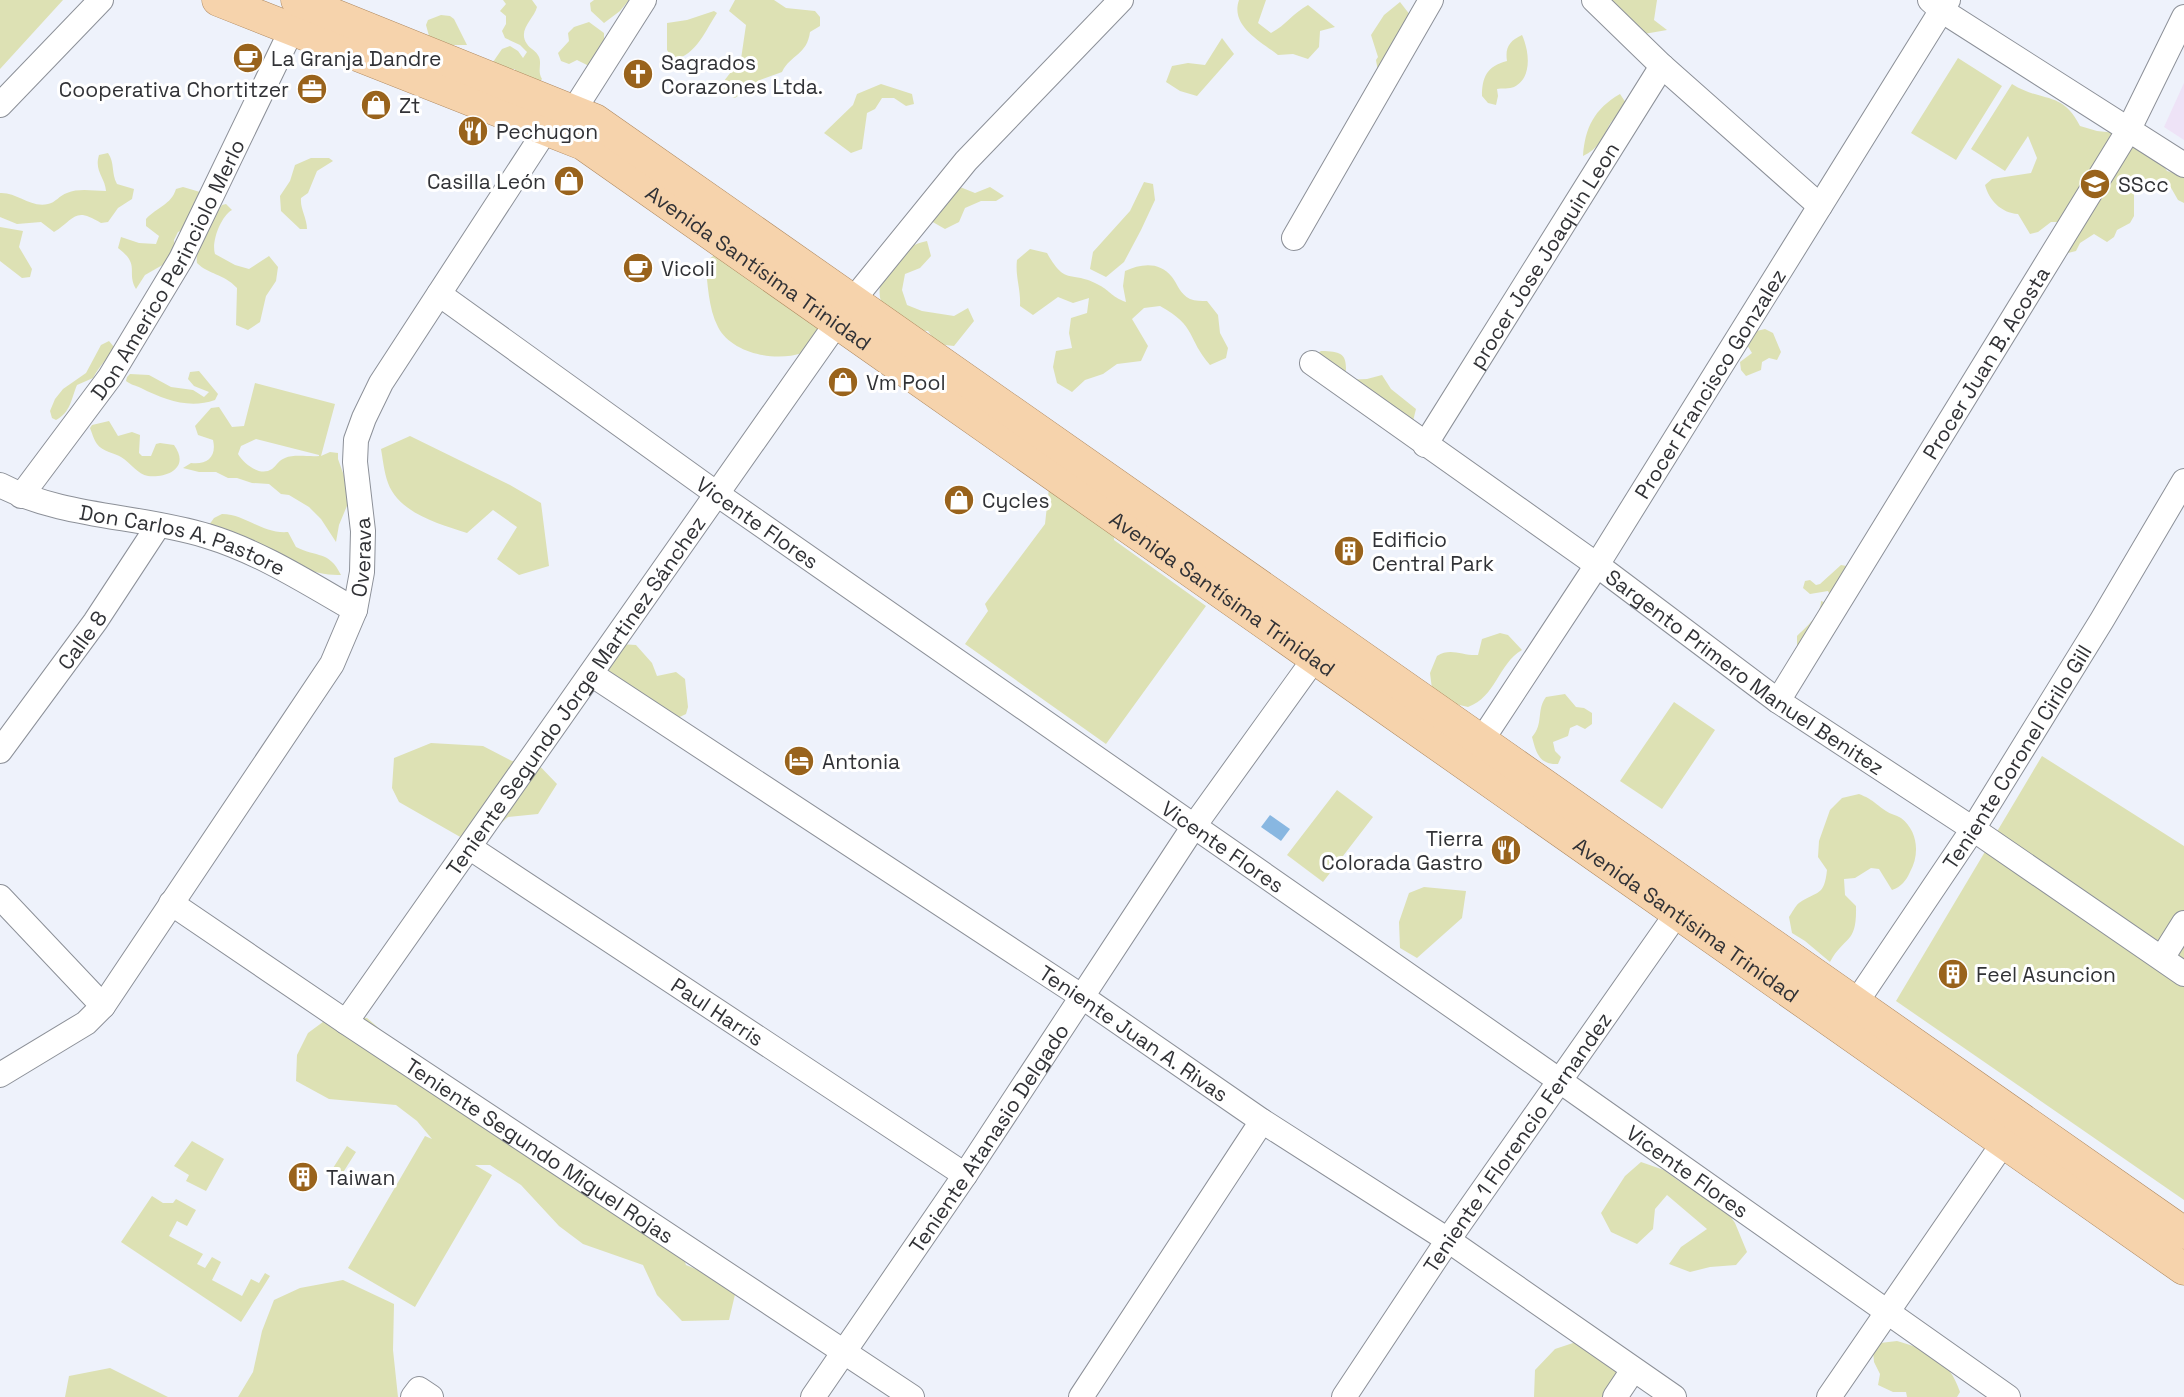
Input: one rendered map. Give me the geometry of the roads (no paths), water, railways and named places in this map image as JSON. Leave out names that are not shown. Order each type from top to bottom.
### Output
[{"type":"main road","name":"Avenida Santísima Trinidad","points":[[218,0],[294,15],[574,110],[596,120],[845,311],[1847,1015],[2012,1130],[2184,1233]]},
{"type":"main road","name":"Avenida Santísima Trinidad","points":[[294,15],[583,144],[845,311]]},
{"type":"main road","name":"Avenida Santísima Trinidad","points":[[2012,1130],[2184,1269]]},
{"type":"street","points":[[0,105],[101,0]]},
{"type":"street","name":"Overava","points":[[0,1075],[86,1023],[103,1006],[332,664],[355,610],[362,572],[363,531],[355,462],[356,440],[364,418],[381,383],[547,128],[574,110],[644,0]]},
{"type":"street","name":"Teniente Segundo Jorge Martinez Sánchez","points":[[346,1022],[845,311],[966,161],[1121,0]]},
{"type":"street","points":[[1294,238],[1431,0]]},
{"type":"street","points":[[1594,0],[1662,66],[1820,206]]},
{"type":"street","points":[[1940,3],[2184,165]]},
{"type":"street","name":"Procer Francisco Gonzalez","points":[[1473,752],[1597,565],[1820,206],[1940,3]]},
{"type":"street","name":"Don Americo Perinciolo Merlo","points":[[11,491],[110,377],[181,259],[294,15]]},
{"type":"street","name":"Procer Juan B. Acosta","points":[[1778,701],[2129,131],[2184,17]]},
{"type":"street","name":"procer Jose Joaquin Leon","points":[[1425,445],[1662,66]]},
{"type":"street","name":"Vicente Flores","points":[[439,294],[717,494],[1560,1081],[2008,1397]]},
{"type":"street","name":"Sargento Primero Manuel Benitez","points":[[1312,363],[1597,565],[1778,701],[1973,829],[2184,974]]},
{"type":"street","name":"Teniente Coronel Cirilo Gill","points":[[1847,1015],[1973,829],[2184,481]]},
{"type":"street","name":"Don Carlos A. Pastore","points":[[11,491],[67,509],[207,536],[273,563],[355,610]]},
{"type":"street","name":"Calle 8","points":[[0,751],[95,622],[158,526]]},
{"type":"street","name":"Teniente Atanasio Delgado","points":[[813,1397],[965,1175],[1194,826],[1323,647]]},
{"type":"street","name":"Teniente Juan A. Rivas","points":[[591,674],[1081,996],[1262,1121],[1448,1240],[1674,1397]]},
{"type":"street","name":"Paul Harris","points":[[469,847],[965,1175]]},
{"type":"street","points":[[0,897],[103,1006]]},
{"type":"street","name":"Teniente 1 Florencio Fernandez","points":[[1344,1397],[1448,1240],[1685,901]]},
{"type":"street","name":"Teniente Segundo Miguel Rojas","points":[[171,903],[912,1397]]},
{"type":"street","points":[[2162,958],[2184,923]]},
{"type":"street","points":[[1082,1397],[1262,1121]]},
{"type":"street","points":[[1829,1397],[2012,1130]]},
{"type":"street","points":[[1615,1397],[1633,1370]]},
{"type":"street","points":[[413,1397],[419,1389],[431,1397]]},
{"type":"water","points":[[1270,815],[1290,829],[1281,841],[1261,827]]},
{"type":"place","name":"La Granja Dandre","points":[[248,58]]},
{"type":"place","name":"Sagrados Corazones Ltda.","points":[[638,74]]},
{"type":"place","name":"Cooperativa Chortitzer","points":[[312,89]]},
{"type":"place","name":"Zt","points":[[376,105]]},
{"type":"place","name":"Pechugon","points":[[473,131]]},
{"type":"place","name":"Casilla León","points":[[569,181]]},
{"type":"place","name":"SScc","points":[[2095,184]]},
{"type":"place","name":"Vicoli","points":[[638,268]]},
{"type":"place","name":"Vm Pool","points":[[843,382]]},
{"type":"place","name":"Cycles","points":[[959,500]]},
{"type":"place","name":"Edificio Central Park","points":[[1349,551]]},
{"type":"place","name":"Antonia","points":[[799,761]]},
{"type":"place","name":"Tierra Colorada Gastro","points":[[1506,850]]},
{"type":"place","name":"Feel Asuncion","points":[[1953,974]]},
{"type":"place","name":"Taiwan","points":[[303,1177]]}]
